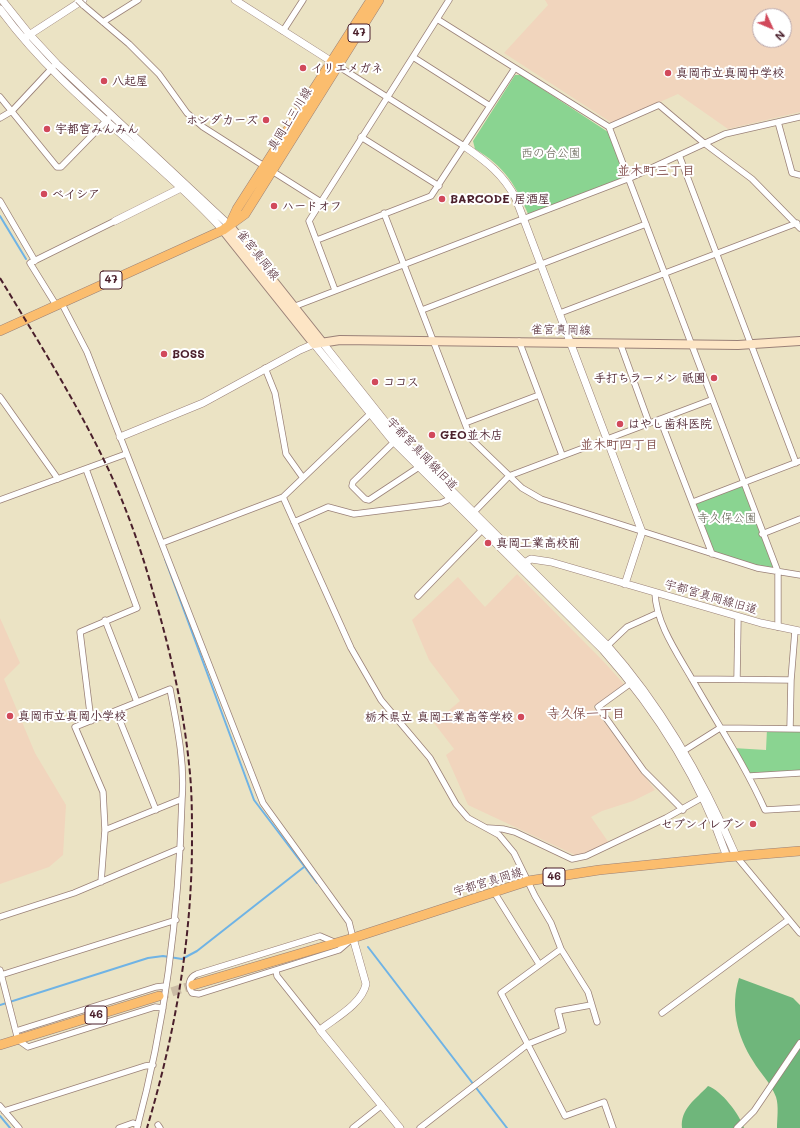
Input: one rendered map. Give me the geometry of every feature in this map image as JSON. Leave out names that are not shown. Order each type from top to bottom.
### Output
[{"type":"main road","name":"真岡上三川線","points":[[226,228],[268,169],[334,64],[371,0]]},
{"type":"main road","name":"真岡上三川線","points":[[334,64],[380,0]]},
{"type":"main road","name":"47","points":[[0,331],[226,228]]},
{"type":"main road","name":"雀宮真岡線","points":[[226,228],[293,306],[318,343]]},
{"type":"main road","name":"雀宮真岡線","points":[[226,228],[318,343]]},
{"type":"main road","name":"雀宮真岡線","points":[[318,343],[340,340],[519,341],[620,344],[750,344],[800,341]]},
{"type":"main road","name":"宇都宮真岡線","points":[[193,985],[334,942],[354,938],[528,881],[599,870],[732,856],[800,851]]},
{"type":"main road","name":"46","points":[[0,1045],[159,996]]},
{"type":"street","points":[[2,0],[27,37]]},
{"type":"street","points":[[78,0],[83,2],[159,74],[187,113],[203,127],[321,202]]},
{"type":"street","points":[[104,22],[138,0]]},
{"type":"street","points":[[235,0],[464,146],[487,162],[503,178],[510,188],[524,218],[642,532],[626,584]]},
{"type":"street","points":[[283,31],[303,0]]},
{"type":"street","points":[[335,290],[309,221],[449,0]]},
{"type":"street","points":[[27,37],[83,2]]},
{"type":"street","points":[[0,9],[54,66],[181,188],[226,228]]},
{"type":"street","points":[[437,19],[609,127],[630,178],[711,400],[778,572],[778,627]]},
{"type":"street","points":[[413,57],[490,106]]},
{"type":"street","points":[[0,118],[12,111],[54,66]]},
{"type":"street","points":[[317,240],[431,196],[439,186],[515,68]]},
{"type":"street","points":[[0,97],[57,167],[62,167],[109,118]]},
{"type":"street","points":[[560,313],[664,274],[717,252],[798,226],[752,179],[704,143],[659,104],[609,127]]},
{"type":"street","points":[[293,306],[630,178],[725,134],[800,117]]},
{"type":"street","points":[[109,118],[208,204],[226,228]]},
{"type":"street","points":[[778,122],[792,173],[800,175]]},
{"type":"street","points":[[362,137],[439,186]]},
{"type":"street","points":[[680,155],[750,344],[798,462],[692,502]]},
{"type":"street","points":[[181,188],[30,263],[59,303],[87,352],[263,803],[350,922],[366,984],[365,990],[356,1001],[320,1030]]},
{"type":"street","points":[[0,201],[35,261]]},
{"type":"street","points":[[384,214],[471,439],[530,495],[757,568],[800,575]]},
{"type":"street","points":[[422,310],[646,224]]},
{"type":"street","points":[[519,341],[562,455]]},
{"type":"street","points":[[120,437],[203,403],[265,368],[318,343]]},
{"type":"street","name":"宇都宮真岡線旧道","points":[[318,343],[394,442],[482,530],[522,564]]},
{"type":"street","points":[[620,344],[649,423]]},
{"type":"street","points":[[265,368],[275,393],[286,454],[303,478]]},
{"type":"street","points":[[465,423],[539,395]]},
{"type":"street","points":[[0,397],[58,479]]},
{"type":"street","points":[[473,513],[509,476],[711,400]]},
{"type":"street","points":[[162,543],[283,497],[372,412]]},
{"type":"street","name":"宇都宮真岡線旧道","points":[[372,412],[522,564]]},
{"type":"street","points":[[660,419],[712,554]]},
{"type":"street","points":[[394,442],[353,482],[352,486],[365,499],[369,500],[419,467]]},
{"type":"street","points":[[0,500],[126,454]]},
{"type":"street","points":[[86,469],[137,608],[105,620],[80,632],[91,721]]},
{"type":"street","points":[[283,497],[351,648],[381,700],[430,758],[456,804],[468,818],[499,836],[514,853],[551,923],[561,949],[588,992],[597,1022]]},
{"type":"street","points":[[294,522],[328,507],[354,514],[442,503],[450,499]]},
{"type":"street","points":[[762,534],[800,520]]},
{"type":"street","points":[[418,596],[482,530]]},
{"type":"street","name":"宇都宮真岡線旧道","points":[[522,564],[536,559],[547,561],[738,617],[798,631]]},
{"type":"street","points":[[522,564],[637,679],[685,750],[716,825],[732,856],[800,933]]},
{"type":"street","points":[[655,593],[658,613],[672,644],[720,728],[750,776],[765,810],[800,808]]},
{"type":"street","points":[[605,647],[626,627],[658,613]]},
{"type":"street","points":[[737,679],[738,617]]},
{"type":"street","points":[[105,620],[137,702]]},
{"type":"street","points":[[790,729],[791,680],[798,631]]},
{"type":"street","points":[[605,647],[669,735],[705,796]]},
{"type":"street","points":[[692,678],[791,680]]},
{"type":"street","points":[[631,683],[598,707],[644,772],[683,810]]},
{"type":"street","points":[[101,882],[105,830],[103,792],[75,727],[170,689],[184,780],[176,920],[153,1066],[137,1127],[133,1124],[119,1128]]},
{"type":"street","points":[[116,711],[156,810]]},
{"type":"street","points":[[685,750],[720,728],[800,729]]},
{"type":"street","points":[[750,776],[800,773]]},
{"type":"street","points":[[487,828],[503,829],[515,832],[572,859],[586,856],[683,810],[705,796]]},
{"type":"street","points":[[105,830],[182,799]]},
{"type":"street","points":[[0,917],[101,882],[181,848]]},
{"type":"street","points":[[494,892],[539,964]]},
{"type":"street","points":[[163,1008],[155,1007],[28,1047],[18,1040],[1,972],[176,920]]},
{"type":"street","points":[[662,1013],[788,920]]},
{"type":"street","points":[[334,942],[320,936],[197,974],[192,976],[190,980],[190,990],[192,993],[199,994],[276,970],[339,950],[354,938]]},
{"type":"street","points":[[561,949],[501,993],[565,1116],[604,1102],[613,1128]]},
{"type":"street","points":[[276,970],[278,976],[320,1030],[400,1128]]},
{"type":"street","points":[[16,1030],[165,986]]},
{"type":"street","points":[[420,1128],[528,1044],[563,1030],[558,1011],[591,1005]]},
{"type":"street","points":[[736,1128],[754,1111],[800,1043]]},
{"type":"street","points":[[4,1111],[144,1066],[153,1066]]},
{"type":"street","points":[[353,1128],[382,1105]]},
{"type":"street","points":[[0,1106],[19,1128]]},
{"type":"shaded area","name":"真岡市立真岡中学校","points":[[545,0],[800,0],[800,112],[728,129],[678,94],[612,123],[504,53],[548,5]]},
{"type":"shaded area","name":"栃木県立 真岡工業高等学校","points":[[517,574],[624,684],[593,707],[655,790],[633,801],[602,811],[591,817],[609,843],[590,853],[575,855],[468,805],[446,755],[454,749],[434,723],[460,701],[429,660],[412,620],[458,577],[485,607]]},
{"type":"shaded area","name":"真岡市立真岡小学校","points":[[0,618],[20,663],[4,679],[35,753],[66,805],[63,855],[49,867],[0,884]]},
{"type":"green space","name":"西の台公園","points":[[515,75],[521,75],[608,132],[625,174],[622,179],[529,216],[508,177],[494,162],[475,149],[473,141]]},
{"type":"green space","name":"寺久保公園","points":[[744,483],[778,572],[712,554],[693,502]]},
{"type":"green space","points":[[767,729],[800,729],[800,773],[750,776],[733,748],[766,750]]},
{"type":"green space","points":[[739,978],[793,998],[800,1005],[800,1128],[777,1128],[778,1108],[776,1097],[747,1051],[739,1031],[735,1010],[735,1000]]},
{"type":"green space","points":[[708,1086],[719,1092],[739,1117],[744,1128],[682,1128],[682,1121],[686,1110]]},
{"type":"waterway","points":[[0,216],[26,259]]},
{"type":"waterway","points":[[165,559],[254,800],[317,883]]},
{"type":"waterway","points":[[0,1005],[148,958],[163,956],[182,959],[197,951],[304,867]]},
{"type":"waterway","points":[[368,947],[507,1128]]},
{"type":"waterway","points":[[0,1116],[10,1128]]},
{"type":"tunnel","points":[[159,996],[193,985]]},
{"type":"railway","points":[[0,278],[76,406],[104,459],[116,486],[132,525],[159,613],[175,678],[183,721],[190,773],[192,802],[189,914],[174,1022],[147,1128]]},
{"type":"place","name":"イリエメガネ","points":[[303,68]]},
{"type":"place","name":"真岡市立真岡中学校","points":[[668,73]]},
{"type":"place","name":"八起屋","points":[[104,81]]},
{"type":"place","name":"ホンダカーズ","points":[[266,120]]},
{"type":"place","name":"宇都宮みんみん","points":[[47,129]]},
{"type":"place","name":"ベイシア","points":[[44,194]]},
{"type":"place","name":"BARCODE 居酒屋","points":[[442,199]]},
{"type":"place","name":"ハードオフ","points":[[274,206]]},
{"type":"place","name":"BOSS","points":[[164,354]]},
{"type":"place","name":"手打ちラーメン 祇園","points":[[714,378]]},
{"type":"place","name":"ココス","points":[[375,382]]},
{"type":"place","name":"はやし歯科医院","points":[[620,424]]},
{"type":"place","name":"GEO並木店","points":[[432,435]]},
{"type":"place","name":"真岡工業高校前","points":[[488,543]]},
{"type":"place","name":"真岡市立真岡小学校","points":[[10,716]]},
{"type":"place","name":"栃木県立 真岡工業高等学校","points":[[521,717]]},
{"type":"place","name":"セブンイレブン","points":[[753,824]]},
{"type":"district","name":"並木町三丁目","points":[[656,171]]},
{"type":"district","name":"並木町四丁目","points":[[619,445]]},
{"type":"district","name":"寺久保一丁目","points":[[586,714]]}]
